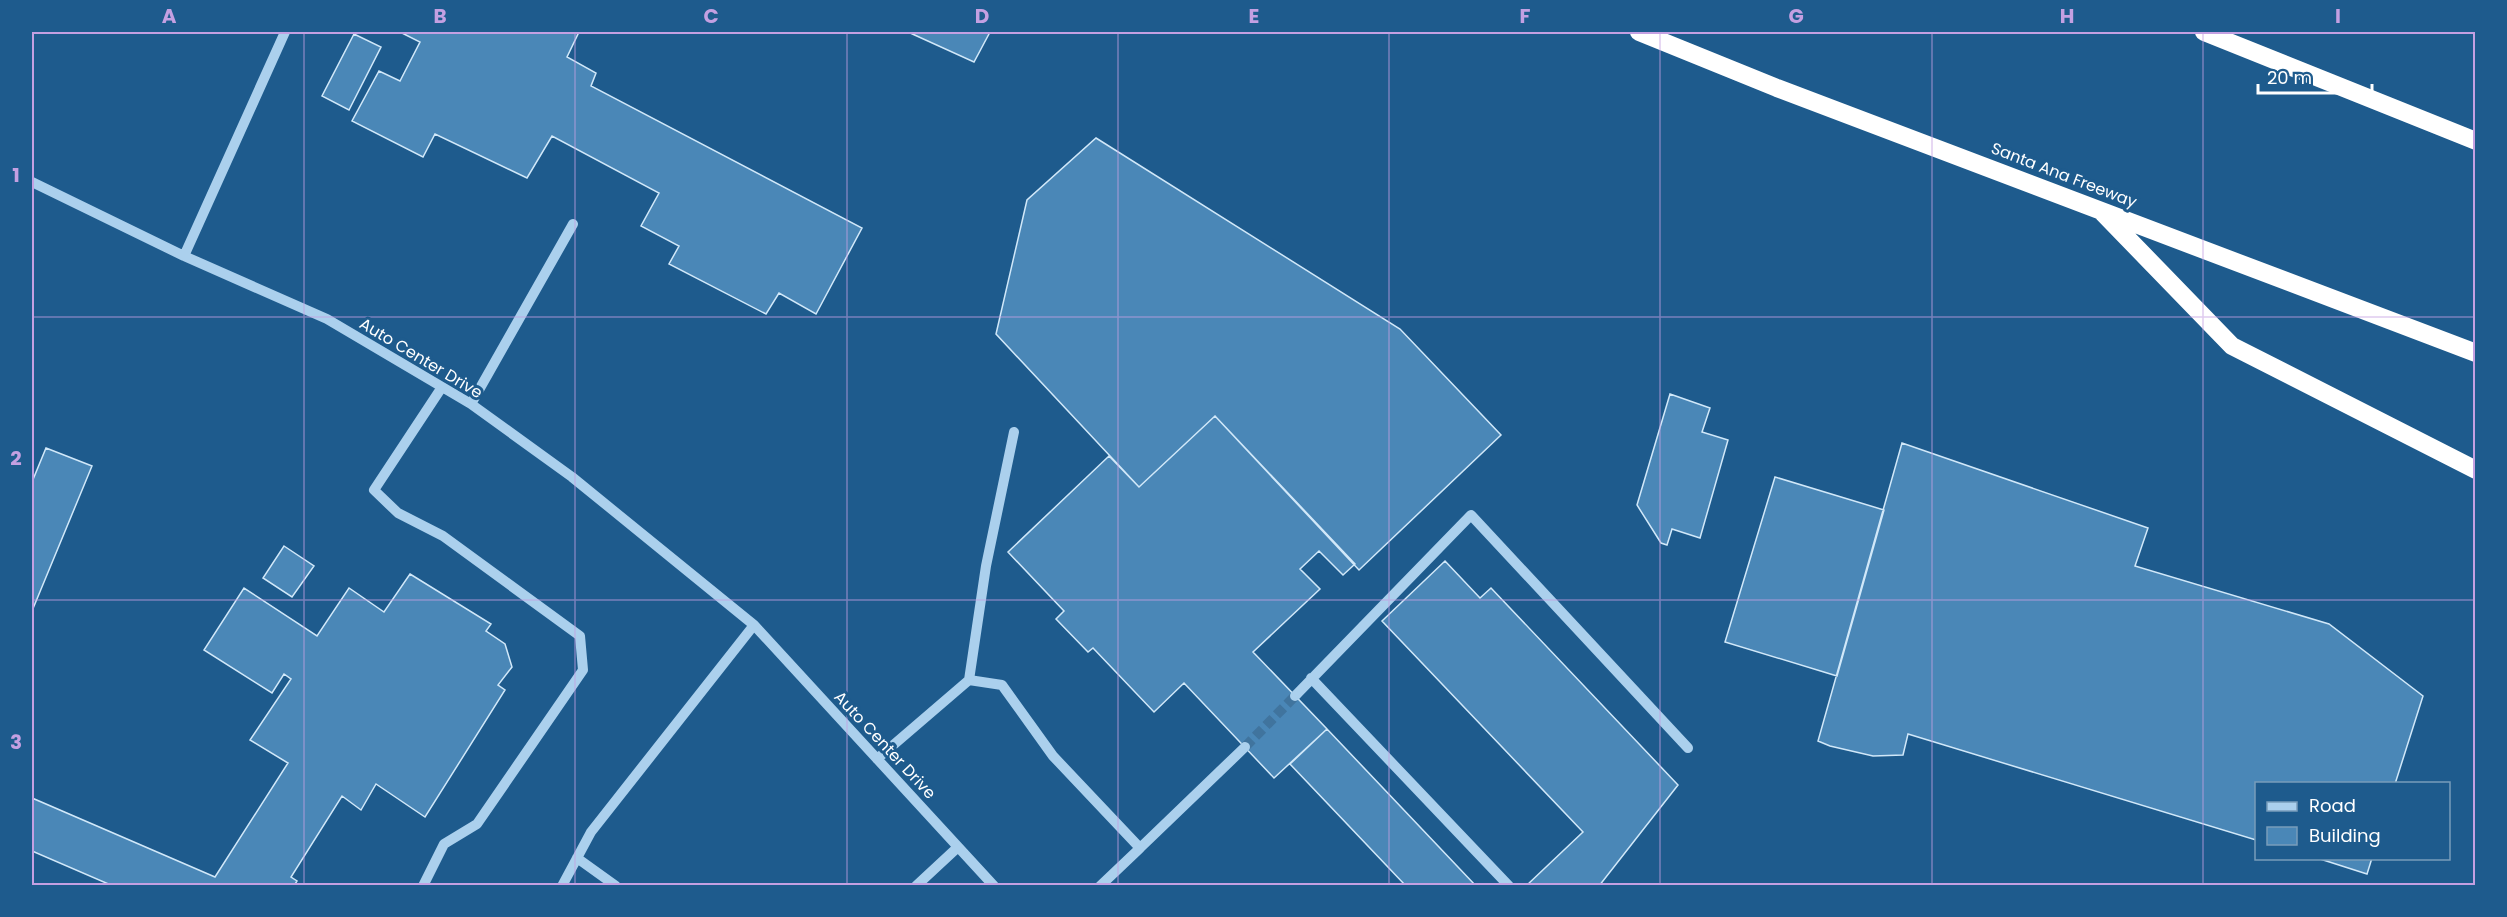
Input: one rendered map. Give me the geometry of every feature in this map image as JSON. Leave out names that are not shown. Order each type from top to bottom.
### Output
[{"type":"highway","name":"Santa Ana Freeway","points":[[1639,32],[1777,88],[2475,353]]},
{"type":"highway","points":[[2204,32],[2475,141]]},
{"type":"highway","points":[[2100,209],[2232,346],[2475,470]]},
{"type":"street","points":[[184,256],[285,32]]},
{"type":"street","name":"Auto Center Drive","points":[[32,182],[184,256],[327,319],[471,405],[572,477],[754,626],[994,885]]},
{"type":"street","points":[[471,405],[573,224]]},
{"type":"street","points":[[423,885],[444,844],[477,824],[583,670],[580,636],[443,536],[398,513],[375,489],[442,387]]},
{"type":"street","points":[[877,759],[969,680],[986,566],[1014,432]]},
{"type":"street","points":[[1295,696],[1471,515],[1688,748]]},
{"type":"street","points":[[562,885],[591,832],[754,626]]},
{"type":"street","points":[[1311,678],[1509,885]]},
{"type":"street","points":[[969,680],[1002,686],[1053,756],[1140,848]]},
{"type":"street","points":[[1100,885],[1245,747]]},
{"type":"street","points":[[916,885],[958,847]]},
{"type":"street","points":[[577,858],[616,885]]},
{"type":"building","points":[[400,32],[579,32],[567,57],[596,73],[591,86],[862,228],[816,314],[779,293],[766,314],[669,264],[679,246],[641,226],[659,193],[552,136],[527,178],[435,134],[423,157],[352,121],[379,71],[400,81],[420,42]]},
{"type":"building","points":[[908,32],[990,32],[974,62]]},
{"type":"building","points":[[354,34],[381,47],[349,110],[322,96]]},
{"type":"building","points":[[1096,138],[1400,329],[1501,435],[1359,570],[1215,416],[1139,487],[996,334],[1027,200]]},
{"type":"building","points":[[1670,394],[1710,408],[1702,432],[1728,440],[1700,538],[1672,529],[1667,545],[1661,543],[1637,505]]},
{"type":"building","points":[[1215,416],[1355,564],[1343,575],[1319,551],[1300,569],[1320,589],[1253,652],[1327,729],[1274,778],[1184,683],[1154,712],[1093,648],[1088,652],[1056,619],[1064,611],[1008,552],[1109,456],[1139,487]]},
{"type":"building","points":[[1902,443],[2148,528],[2135,566],[2329,624],[2423,696],[2396,782],[2255,782],[2255,840],[1908,734],[1903,755],[1873,756],[1818,741]]},
{"type":"building","points":[[46,448],[92,466],[32,611],[32,482]]},
{"type":"building","points":[[1775,477],[1884,510],[1837,676],[1725,642]]},
{"type":"building","points":[[284,546],[314,566],[292,597],[263,578]]},
{"type":"building","points":[[1445,561],[1480,598],[1491,588],[1678,785],[1599,886],[1526,886],[1583,832],[1382,621]]},
{"type":"building","points":[[410,574],[491,624],[486,631],[505,644],[512,667],[498,685],[505,690],[425,817],[376,784],[361,810],[342,796],[291,877],[297,881],[294,886],[113,886],[32,851],[32,798],[215,877],[288,763],[250,740],[291,679],[284,674],[272,693],[204,650],[244,588],[317,636],[349,588],[384,612]]},
{"type":"building","points":[[1327,729],[1476,886],[1406,886],[1290,764]]},
{"type":"building","points":[[2323,860],[2371,860],[2367,874]]},
{"type":"tunnel","points":[[1245,747],[1295,696]]}]
